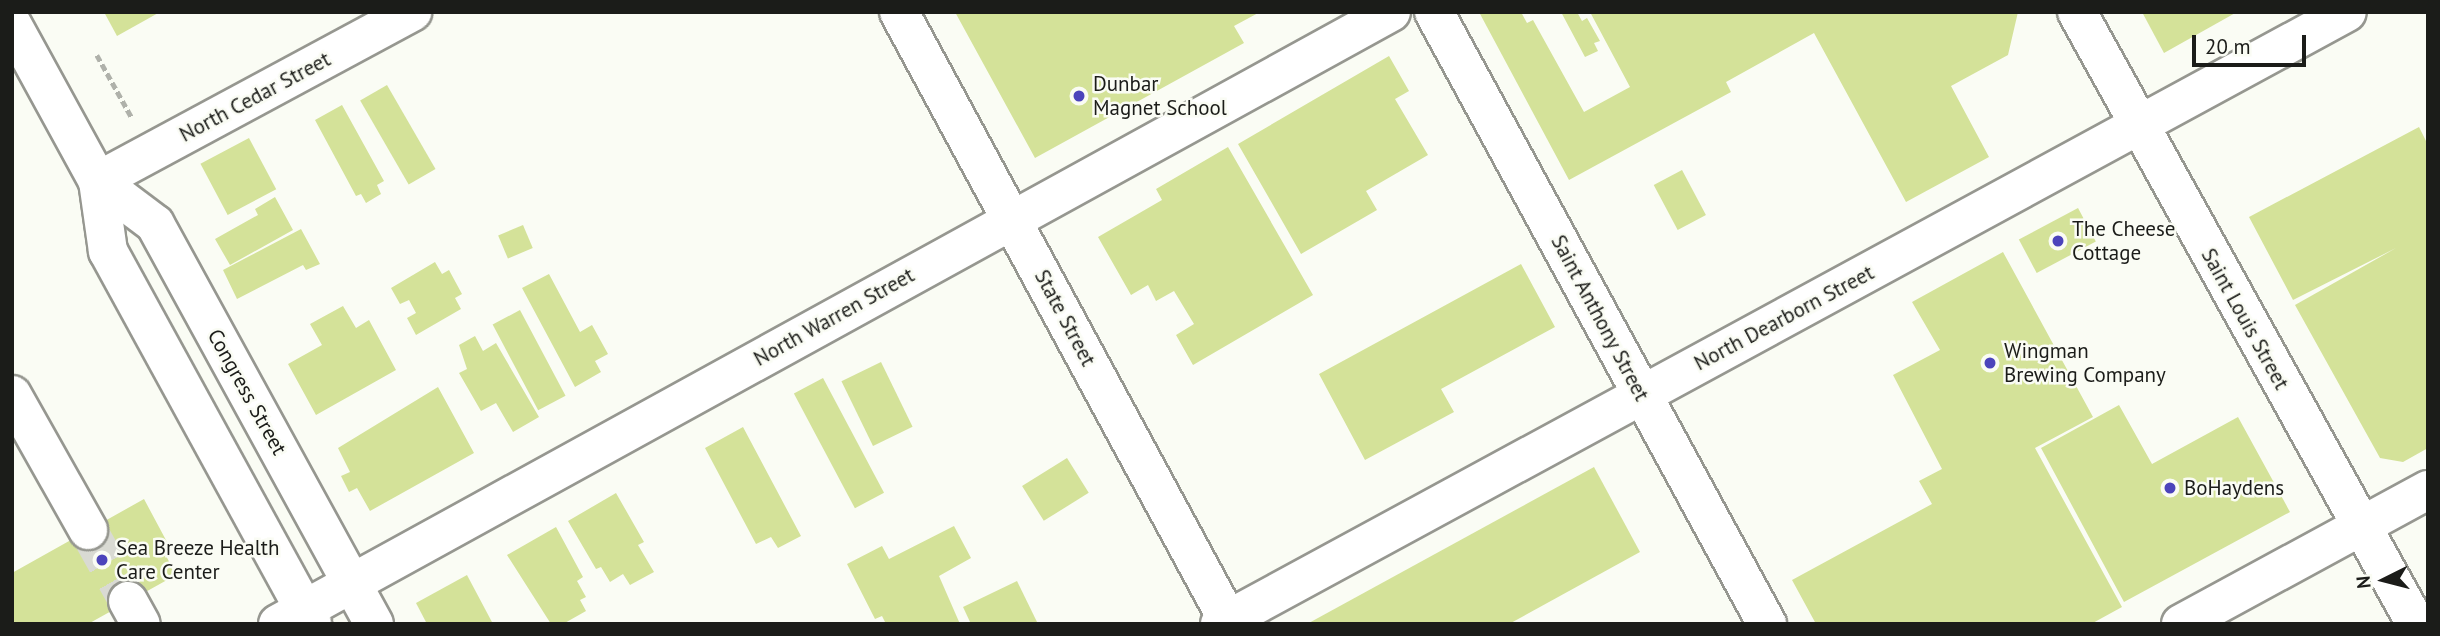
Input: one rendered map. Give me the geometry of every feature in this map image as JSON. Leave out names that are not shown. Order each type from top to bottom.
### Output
[{"type":"street","name":"North Cedar Street","points":[[97,181],[412,12]]},
{"type":"street","name":"State Street","points":[[899,12],[1226,622]]},
{"type":"street","name":"North Warren Street","points":[[298,619],[352,584],[1011,218],[1391,12]]},
{"type":"street","name":"Saint Anthony Street","points":[[1434,12],[1767,624]]},
{"type":"street","name":"Saint Louis Street","points":[[2077,12],[2323,463],[2364,525],[2416,624]]},
{"type":"street","name":"North Dearborn Street","points":[[1226,622],[2347,12]]},
{"type":"street","name":"Congress Street","points":[[12,24],[97,181],[108,251],[298,619]]},
{"type":"street","name":"Congress Street","points":[[97,181],[155,224],[374,624]]},
{"type":"street","points":[[12,395],[88,530]]},
{"type":"street","points":[[2180,624],[2428,490]]},
{"type":"path","points":[[97,55],[138,129]]},
{"type":"building","points":[[104,12],[160,12],[117,36]]},
{"type":"building","name":"Dunbar Magnet School","points":[[955,12],[1260,12],[1234,26],[1244,43],[1035,158]]},
{"type":"building","points":[[1479,12],[1521,12],[1527,23],[1533,20],[1584,112],[1630,87],[1590,12],[2018,12],[2008,55],[1951,86],[1989,157],[1906,202],[1814,33],[1726,82],[1731,92],[1569,180]]},
{"type":"building","points":[[1561,12],[1577,12],[1582,21],[1587,18],[1600,41],[1594,43],[1598,51],[1585,57]]},
{"type":"building","points":[[2142,12],[2237,12],[2164,53]]},
{"type":"building","points":[[1389,56],[1409,91],[1395,99],[1428,155],[1366,191],[1377,210],[1301,254],[1238,144]]},
{"type":"building","points":[[387,85],[436,169],[409,185],[360,100]]},
{"type":"building","points":[[342,105],[384,181],[377,185],[381,194],[366,203],[361,194],[356,196],[315,120]]},
{"type":"building","points":[[2419,127],[2428,145],[2428,448],[2403,462],[2380,458],[2295,305],[2396,248],[2293,300],[2249,217]]},
{"type":"building","points":[[249,138],[276,189],[228,215],[200,164]]},
{"type":"building","points":[[1228,147],[1313,295],[1193,365],[1176,335],[1194,324],[1174,291],[1156,301],[1148,285],[1131,295],[1098,237],[1162,200],[1156,189]]},
{"type":"building","points":[[1682,170],[1706,215],[1678,230],[1654,185]]},
{"type":"building","points":[[275,197],[293,230],[230,265],[215,239],[258,215],[255,209]]},
{"type":"building","name":"The Cheese Cottage","points":[[2078,208],[2096,242],[2037,273],[2019,239]]},
{"type":"building","points":[[523,225],[533,248],[508,259],[498,236]]},
{"type":"building","points":[[301,229],[320,264],[306,270],[303,265],[237,299],[223,270]]},
{"type":"building","points":[[2003,252],[2093,417],[2035,448],[2122,607],[2091,624],[1816,624],[1792,580],[1932,504],[1919,481],[1942,469],[1893,375],[1940,350],[1912,302]]},
{"type":"building","points":[[435,262],[442,274],[449,270],[462,294],[455,298],[461,309],[416,335],[407,318],[416,313],[409,300],[400,304],[391,288]]},
{"type":"building","points":[[1521,264],[1555,327],[1441,389],[1454,412],[1365,460],[1319,374]]},
{"type":"building","points":[[549,274],[580,332],[592,325],[608,354],[595,361],[601,372],[575,387],[522,288]]},
{"type":"building","points":[[343,306],[356,328],[369,320],[396,370],[316,415],[288,364],[322,345],[310,324]]},
{"type":"building","points":[[520,310],[566,396],[538,410],[493,325]]},
{"type":"building","points":[[475,336],[483,351],[496,343],[539,417],[513,432],[496,403],[481,411],[459,373],[467,369],[459,345]]},
{"type":"building","points":[[881,362],[913,427],[873,446],[841,381]]},
{"type":"building","points":[[823,378],[884,493],[855,508],[794,393]]},
{"type":"building","points":[[438,387],[474,453],[370,511],[357,488],[349,492],[341,476],[350,472],[338,448]]},
{"type":"building","name":"BoHaydens","points":[[2119,405],[2152,464],[2238,417],[2290,512],[2124,602],[2041,448]]},
{"type":"building","points":[[743,427],[801,536],[778,548],[771,537],[756,544],[705,448]]},
{"type":"building","points":[[1067,458],[1089,493],[1044,521],[1022,486]]},
{"type":"building","points":[[1594,467],[1640,552],[1509,624],[1307,624]]},
{"type":"building","points":[[616,493],[644,542],[638,545],[654,572],[630,585],[623,574],[610,582],[601,567],[596,569],[568,521]]},
{"type":"building","name":"Sea Breeze Health Care Center","points":[[144,499],[167,542],[162,548],[176,575],[88,624],[12,624],[12,573]]},
{"type":"building","points":[[954,526],[971,558],[939,576],[960,624],[886,624],[882,616],[875,619],[847,564],[882,546],[889,559]]},
{"type":"building","points":[[556,527],[583,577],[577,581],[586,597],[580,600],[586,611],[563,624],[551,624],[507,555]]},
{"type":"building","points":[[467,575],[493,624],[427,624],[416,603]]},
{"type":"building","points":[[1017,581],[1038,624],[971,624],[963,607]]},
{"type":"tunnel","points":[[88,530],[128,601]]},
{"type":"place","name":"Dunbar Magnet School","points":[[1079,96]]},
{"type":"place","name":"The Cheese Cottage","points":[[2058,241]]},
{"type":"place","name":"Wingman Brewing Company","points":[[1990,363]]},
{"type":"place","name":"BoHaydens","points":[[2170,488]]},
{"type":"place","name":"Sea Breeze Health Care Center","points":[[102,560]]}]
